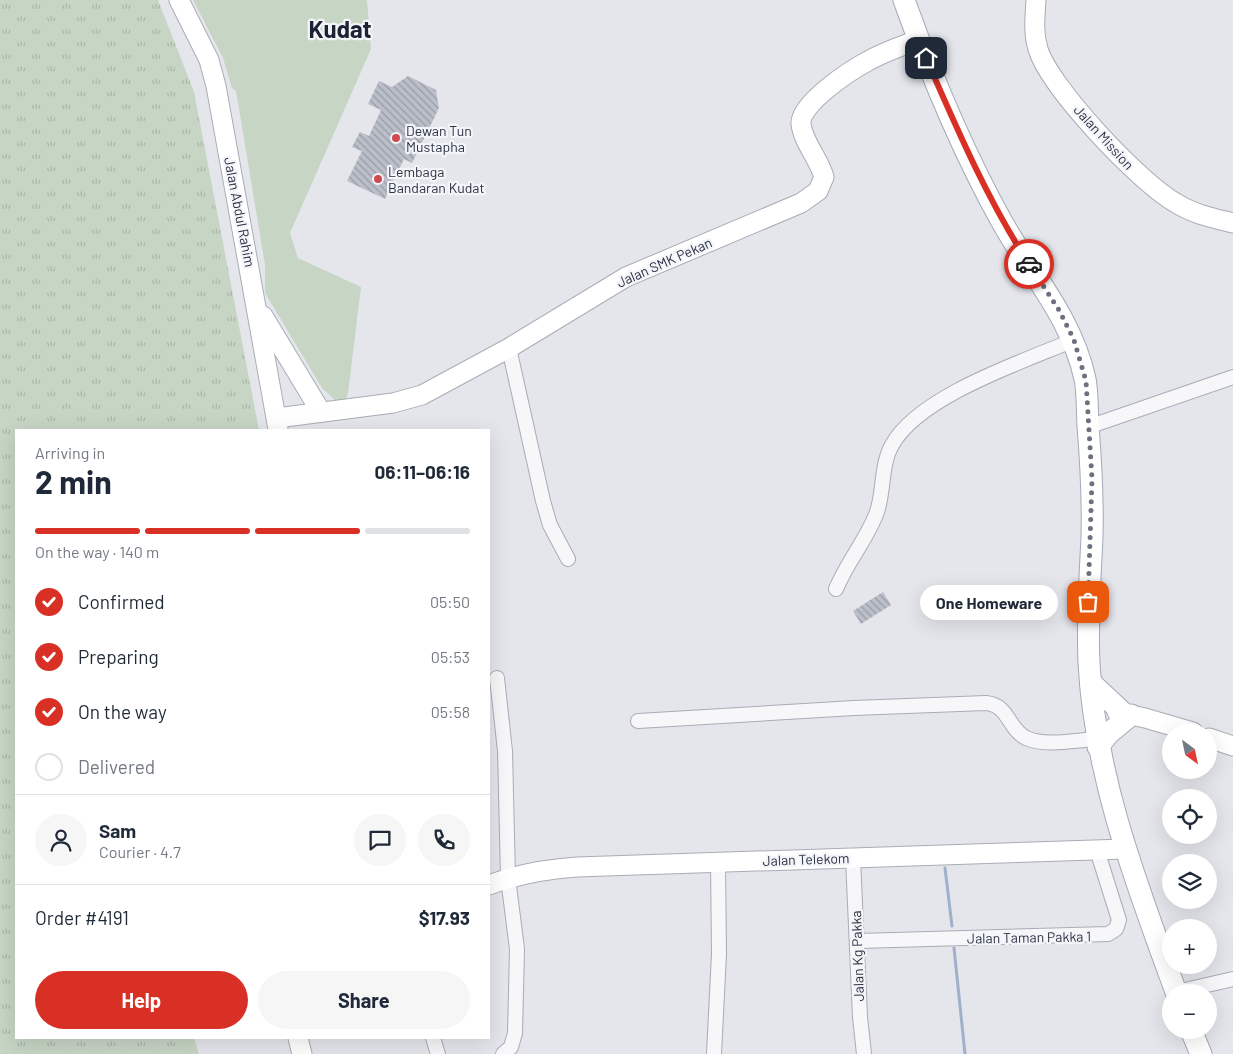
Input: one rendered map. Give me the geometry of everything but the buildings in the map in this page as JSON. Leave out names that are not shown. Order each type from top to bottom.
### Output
[{"type":"main road","points":[[904,0],[918,40],[965,147],[1002,222],[1059,310],[1074,340],[1086,381],[1092,479],[1088,630],[1097,743],[1125,849],[1173,984]]},
{"type":"main road","points":[[1091,683],[1127,714],[1097,743]]},
{"type":"main road","points":[[1195,1039],[1201,1054]]},
{"type":"street","name":"Jalan Abdul Rahim","points":[[179,0],[209,60],[216,86],[258,306],[278,424]]},
{"type":"street","name":"Jalan Mission","points":[[1036,0],[1035,38],[1044,64],[1116,153],[1146,182],[1175,203],[1196,213],[1233,223]]},
{"type":"street","name":"Jalan SMK Pekan","points":[[278,424],[321,412],[416,397],[450,382],[626,277],[786,210],[811,196],[823,183],[824,177],[802,130],[802,116],[805,110],[830,87],[869,61],[918,40]]},
{"type":"street","points":[[258,306],[321,412]]},
{"type":"street","points":[[836,589],[877,510],[890,447],[911,421],[926,408],[953,392],[1074,340]]},
{"type":"street","points":[[509,348],[543,501],[550,525],[568,560]]},
{"type":"street","points":[[1088,426],[1233,377]]},
{"type":"street","points":[[497,678],[505,751],[508,878],[517,949],[515,1033],[511,1047],[503,1054]]},
{"type":"street","points":[[638,721],[854,708],[986,703],[994,704],[1005,712],[1015,729],[1027,738],[1042,741],[1097,743]]},
{"type":"street","points":[[1094,707],[1164,724]]},
{"type":"street","points":[[1218,741],[1233,746]]},
{"type":"street","name":"Jalan Telekom","points":[[490,884],[508,878],[568,868],[1125,849]]},
{"type":"street","name":"Jalan Taman Pakka 1","points":[[858,941],[1108,934],[1116,929],[1119,920],[1097,850]]},
{"type":"street","name":"Jalan Kg Pakka","points":[[852,858],[858,941],[860,1017],[864,1054]]},
{"type":"street","points":[[714,1054],[719,954],[718,862]]},
{"type":"street","points":[[1211,984],[1233,979]]},
{"type":"street","points":[[298,1039],[302,1054]]},
{"type":"street","points":[[433,1039],[438,1054]]},
{"type":"green space","points":[[0,0],[158,0],[194,92],[259,429],[15,429],[15,1039],[194,1039],[199,1054],[0,1054]]},
{"type":"green space","points":[[193,0],[367,0],[371,49],[290,233],[298,258],[361,287],[348,393],[345,401],[337,402],[322,388],[265,293],[265,265],[236,91],[232,88],[223,58]]},
{"type":"waterway","points":[[945,868],[952,926]]},
{"type":"waterway","points":[[954,948],[965,1054]]},
{"type":"way so far","points":[[1029,264],[1059,310],[1074,340],[1086,381],[1092,479],[1092,538],[1088,602]]},
{"type":"place","name":"Dewan Tun Mustapha","points":[[396,138]]},
{"type":"place","name":"Lembaga Bandaran Kudat","points":[[378,179]]},
{"type":"place","name":"One Homeware","points":[[1088,602]]},
{"type":"district","name":"Kudat","points":[[340,28]]},
{"type":"route","points":[[926,58],[965,147],[1002,222],[1029,264]]}]
